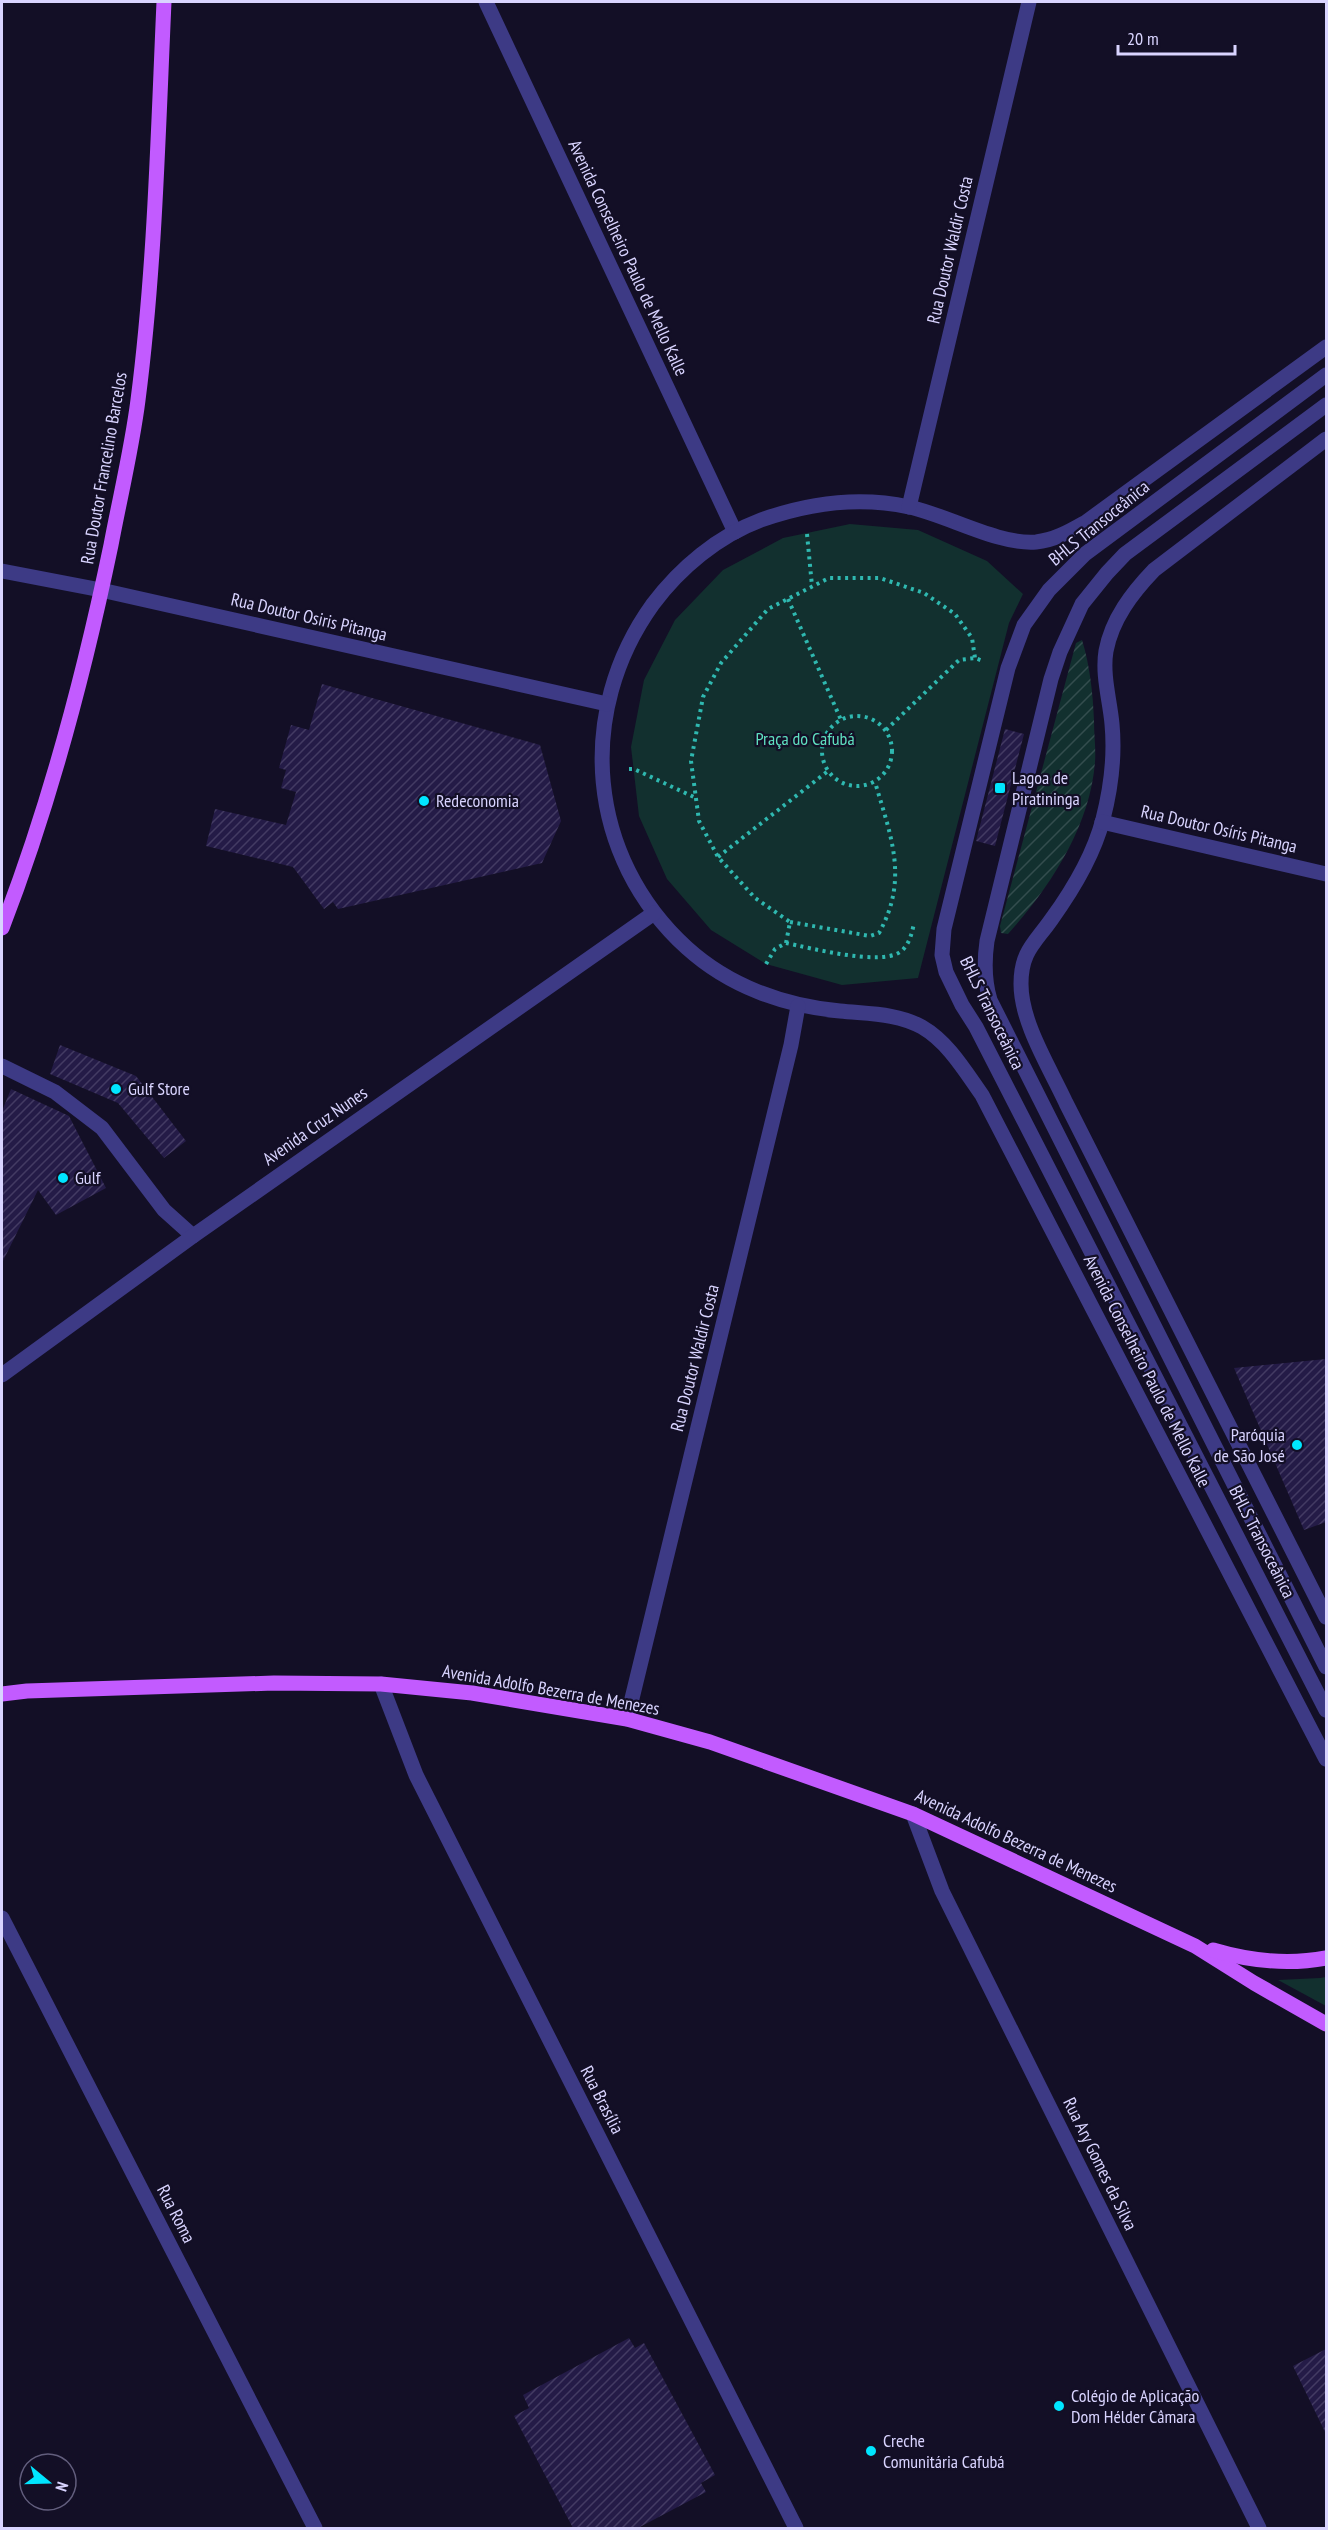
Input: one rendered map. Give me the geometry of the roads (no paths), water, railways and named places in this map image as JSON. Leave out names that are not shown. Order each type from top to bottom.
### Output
[{"type":"main road","name":"Rua Doutor Francelino Barcelos","points":[[2,928],[45,806],[75,702],[101,590],[138,401],[154,242],[164,2]]},
{"type":"main road","name":"Avenida Adolfo Bezerra de Menezes","points":[[2,1694],[27,1691],[274,1683],[381,1684],[472,1693],[627,1719],[710,1742],[913,1814],[1195,1946]]},
{"type":"main road","points":[[1195,1946],[1236,1957],[1274,1962],[1326,1958]]},
{"type":"main road","points":[[1195,1946],[1326,2024]]},
{"type":"street","name":"Avenida Conselheiro Paulo de Mello Kalle","points":[[486,2],[735,532]]},
{"type":"street","name":"Rua Doutor Waldir Costa","points":[[909,507],[1029,2]]},
{"type":"street","name":"Avenida Conselheiro Paulo de Mello Kalle","points":[[1326,347],[1086,522],[1066,534],[1051,539],[1022,542],[909,507],[874,502],[838,502],[803,507],[759,521],[735,532],[695,559],[662,592],[638,626],[625,650],[607,704],[601,755],[602,774],[613,833],[629,872],[654,913],[687,949],[722,974],[758,993],[798,1006],[894,1016],[909,1021],[936,1037],[965,1071],[982,1095],[1326,1759]]},
{"type":"street","name":"BHLS Transoceânica","points":[[1326,375],[1085,554],[1049,590],[1035,608],[1024,625],[1008,668],[953,884],[944,929],[942,955],[946,972],[962,1005],[976,1027],[1326,1710]]},
{"type":"street","name":"BHLS Transoceânica","points":[[1326,405],[1125,554],[1082,604],[1069,629],[1051,679],[984,961],[985,984],[990,1000],[1326,1668]]},
{"type":"street","points":[[1326,439],[1154,570],[1130,595],[1115,624],[1106,651],[1113,746],[1112,769],[1102,822],[1083,869],[1051,920],[1029,946],[1023,964],[1021,983],[1026,1016],[1071,1113],[1326,1617]]},
{"type":"street","name":"Rua Doutor Osiris Pitanga","points":[[2,571],[101,590],[607,704]]},
{"type":"street","name":"Rua Doutor Osíris Pitanga","points":[[1102,822],[1326,874]]},
{"type":"street","name":"Avenida Cruz Nunes","points":[[2,1375],[193,1236],[654,913]]},
{"type":"street","name":"Rua Doutor Waldir Costa","points":[[627,1719],[791,1045],[798,1006]]},
{"type":"street","points":[[2,1066],[55,1092],[102,1128],[164,1210],[193,1236]]},
{"type":"street","name":"Rua Brasília","points":[[381,1684],[416,1775],[796,2529]]},
{"type":"street","name":"Rua Ary Gomes da Silva","points":[[913,1814],[942,1891],[1259,2529]]},
{"type":"street","name":"Rua Roma","points":[[2,1918],[315,2529]]},
{"type":"place","name":"Lagoa de Piratininga","points":[[1000,788]]},
{"type":"place","name":"Redeconomia","points":[[424,801]]},
{"type":"place","name":"Gulf Store","points":[[116,1089]]},
{"type":"place","name":"Gulf","points":[[63,1178]]},
{"type":"place","name":"Paróquia de São José","points":[[1297,1445]]},
{"type":"place","name":"Colégio de Aplicação Dom Hélder Câmara","points":[[1059,2406]]},
{"type":"place","name":"Creche Comunitária Cafubá","points":[[871,2451]]},
{"type":"park label","name":"Praça do Cafubá","points":[[805,739]]}]
